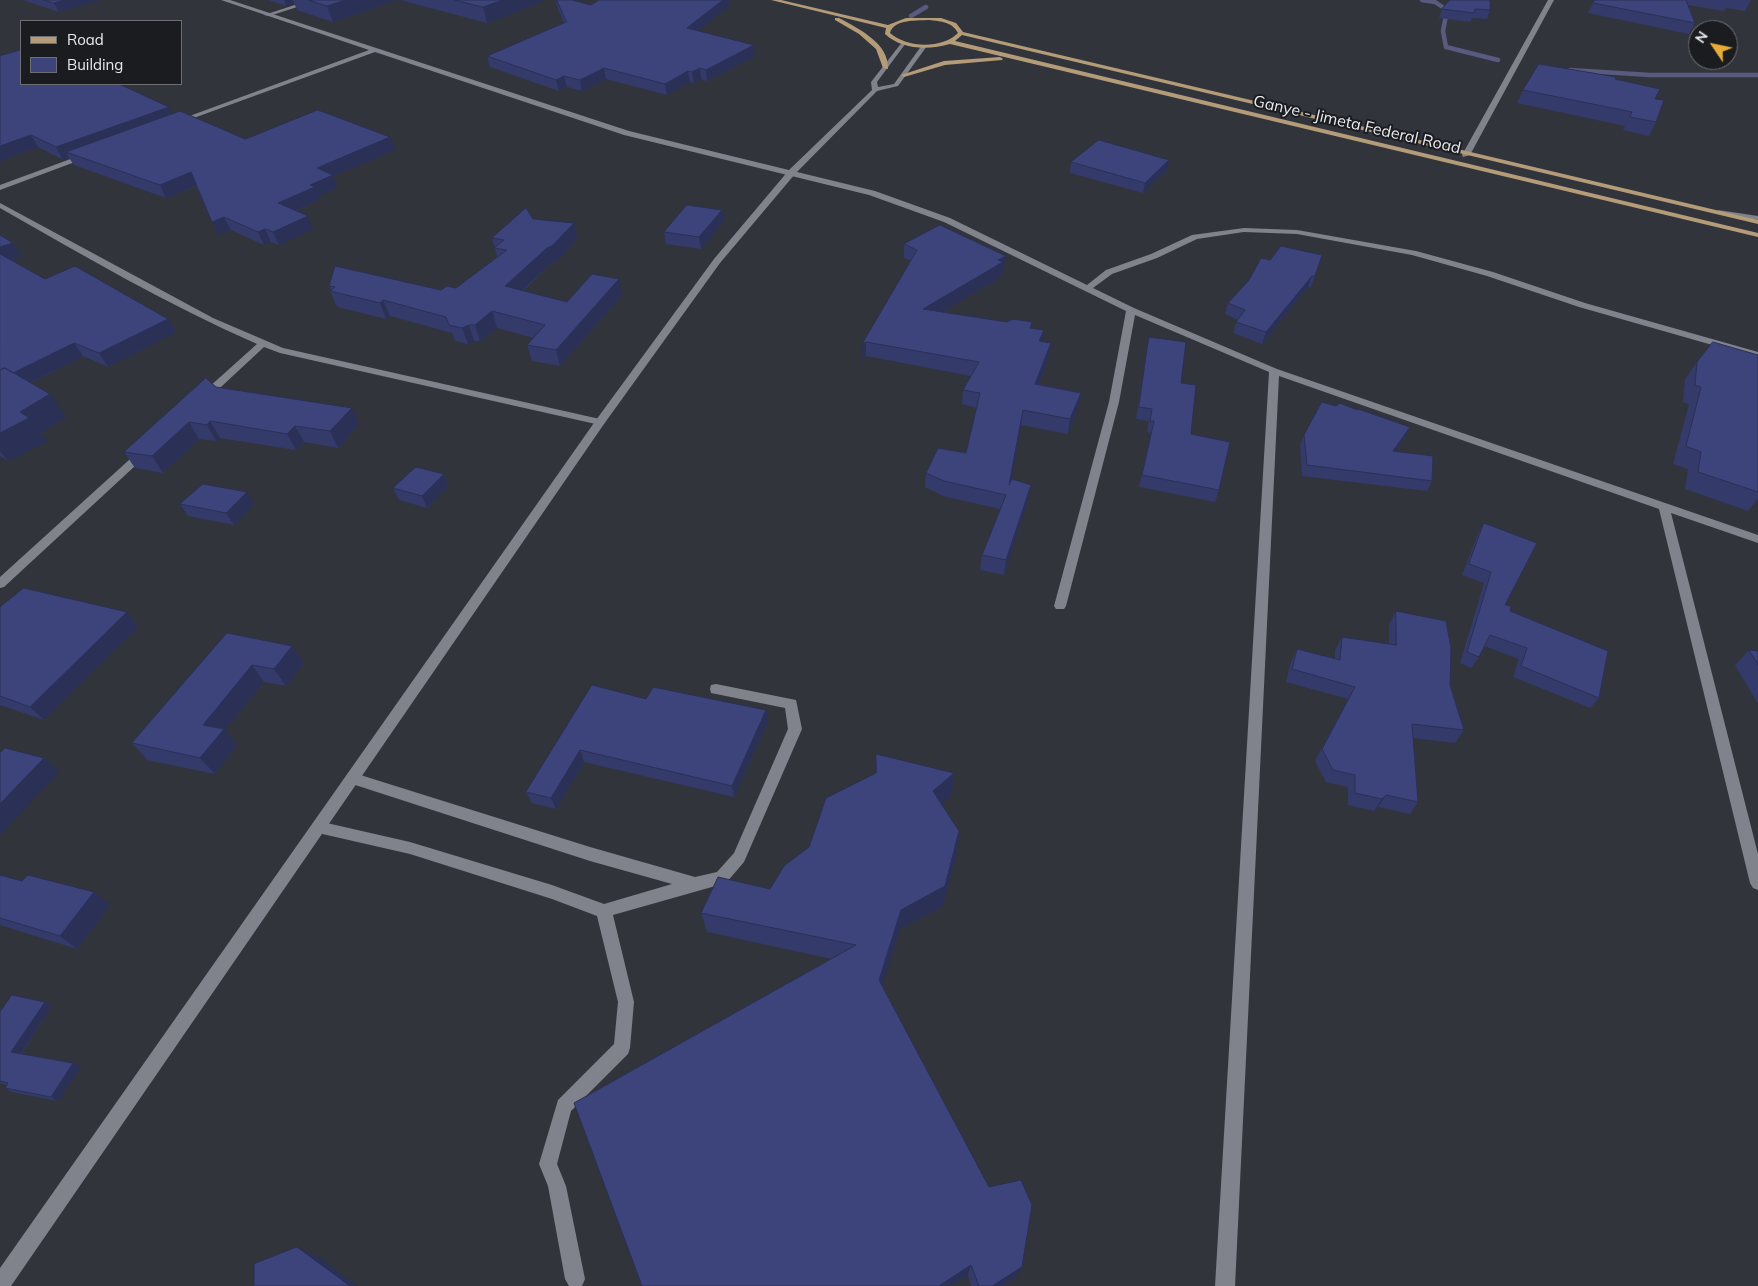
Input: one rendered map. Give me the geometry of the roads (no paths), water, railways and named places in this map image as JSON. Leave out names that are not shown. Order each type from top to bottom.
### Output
[{"type":"main road","points":[[774,0],[889,27]]},
{"type":"main road","points":[[826,12],[861,33],[880,48],[886,68]]},
{"type":"main road","name":"Ganye - Jimeta Federal Road","points":[[899,22],[914,19],[940,20],[954,24],[961,33],[1466,155],[1758,222]]},
{"type":"main road","points":[[890,20],[899,22]]},
{"type":"main road","points":[[899,22],[889,27],[886,33],[889,37],[903,43],[924,46],[950,42],[955,40],[961,33]]},
{"type":"main road","name":"Ganye - Jimeta Federal Road","points":[[950,42],[1758,235]]},
{"type":"main road","points":[[904,75],[950,62],[1017,58]]},
{"type":"street","points":[[224,0],[627,133],[872,193],[947,220],[1131,310],[1274,371],[1758,539]]},
{"type":"street","points":[[267,15],[316,0],[325,3]]},
{"type":"street","points":[[1466,155],[1551,0]]},
{"type":"street","points":[[875,90],[874,82],[903,43]]},
{"type":"street","points":[[0,1285],[600,422],[717,261],[792,172],[875,90],[896,85],[924,46]]},
{"type":"street","points":[[167,127],[375,50]]},
{"type":"street","points":[[0,188],[93,154]]},
{"type":"street","points":[[0,205],[210,320],[280,350],[600,422]]},
{"type":"street","points":[[1698,208],[1758,218]]},
{"type":"street","points":[[1087,289],[1109,272],[1154,256],[1195,237],[1244,230],[1297,232],[1413,253],[1490,274],[1582,305],[1758,356]]},
{"type":"street","points":[[1060,606],[1114,402],[1131,310]]},
{"type":"street","points":[[197,403],[263,342]]},
{"type":"street","points":[[1225,1286],[1274,371]]},
{"type":"street","points":[[0,584],[153,443]]},
{"type":"street","points":[[1664,507],[1758,883]]},
{"type":"street","points":[[318,827],[410,848],[552,892],[604,911],[721,878],[739,857],[795,729],[791,704],[716,689]]},
{"type":"street","points":[[354,778],[590,854],[695,884]]},
{"type":"street","points":[[575,1279],[557,1186],[548,1164],[564,1106],[622,1048],[626,1002],[604,911]]},
{"type":"waterway","points":[[1422,0],[1435,2],[1447,10],[1443,31],[1446,47],[1498,60]]},
{"type":"waterway","points":[[911,16],[926,7]]},
{"type":"waterway","points":[[1570,70],[1650,75],[1758,75]]}]
